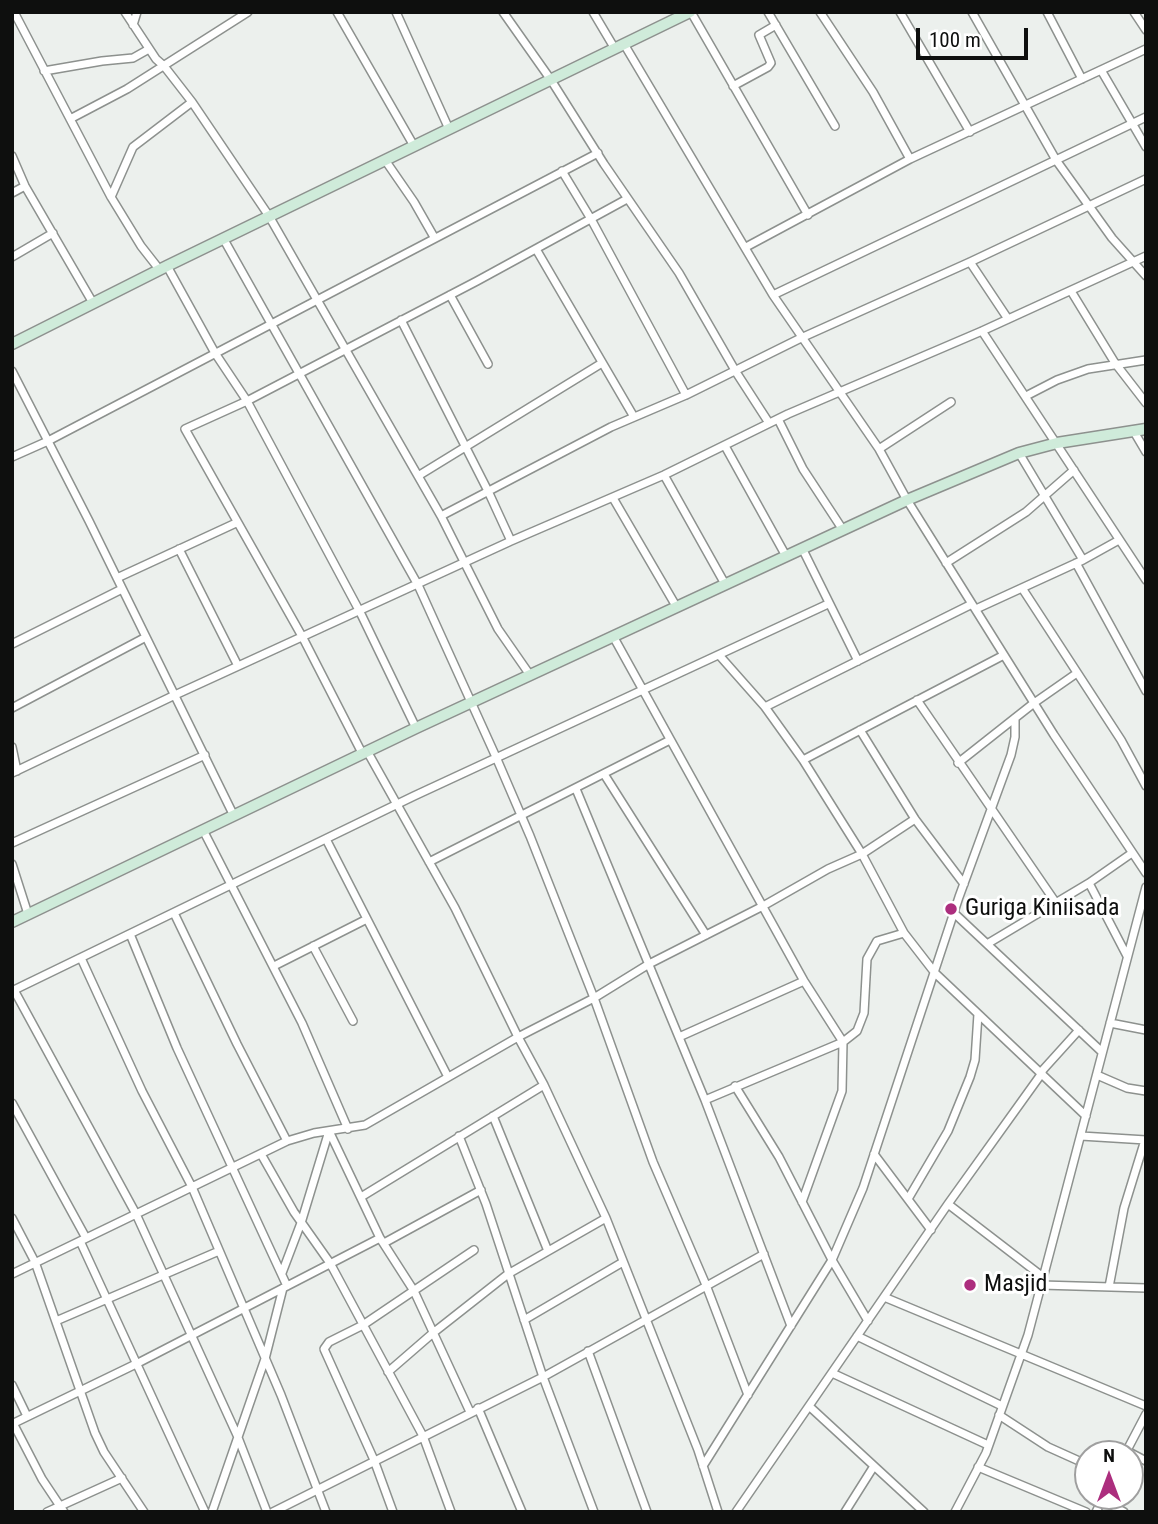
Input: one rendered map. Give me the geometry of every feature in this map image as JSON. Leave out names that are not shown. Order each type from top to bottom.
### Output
[{"type":"street","points":[[14,12],[111,197],[141,246],[163,267],[247,401],[360,612],[416,728]]},
{"type":"street","points":[[125,12],[149,49],[192,102],[269,216],[441,516],[498,629],[530,674]]},
{"type":"street","points":[[133,25],[137,12]]},
{"type":"street","points":[[70,119],[127,89],[248,12]]},
{"type":"street","points":[[337,12],[414,146]]},
{"type":"street","points":[[396,12],[449,129]]},
{"type":"street","points":[[503,12],[551,80],[627,199],[679,272],[736,372],[769,423]]},
{"type":"street","points":[[593,12],[620,46],[746,247],[773,295],[878,449],[1034,703],[1146,873]]},
{"type":"street","points":[[12,344],[163,267],[691,12],[808,215]]},
{"type":"street","points":[[768,12],[835,127]]},
{"type":"street","points":[[820,12],[873,92],[911,159]]},
{"type":"street","points":[[900,12],[970,132]]},
{"type":"street","points":[[972,12],[1056,160],[1112,238],[1146,276]]},
{"type":"street","points":[[1047,12],[1083,79]]},
{"type":"street","points":[[1134,12],[1146,30]]},
{"type":"street","points":[[733,86],[771,63],[759,35],[776,25]]},
{"type":"street","points":[[44,71],[133,58],[149,49]]},
{"type":"street","points":[[746,247],[911,159],[1146,49]]},
{"type":"street","points":[[1101,70],[1130,124],[1146,147]]},
{"type":"street","points":[[111,197],[133,147],[192,102]]},
{"type":"street","points":[[773,295],[1146,117]]},
{"type":"street","points":[[12,457],[598,153]]},
{"type":"street","points":[[12,156],[25,186],[93,303]]},
{"type":"street","points":[[385,160],[434,237]]},
{"type":"street","points":[[562,172],[591,219],[686,395]]},
{"type":"street","points":[[441,516],[634,417],[736,372],[802,338],[1146,179]]},
{"type":"street","points":[[12,193],[25,186]]},
{"type":"street","points":[[627,199],[247,401],[184,429],[461,920],[544,1084],[624,1262],[703,1466],[718,1512]]},
{"type":"street","points":[[12,257],[53,233]]},
{"type":"street","points":[[223,238],[418,585],[522,816],[594,998],[653,1162],[706,1285],[748,1395]]},
{"type":"street","points":[[536,249],[634,417]]},
{"type":"street","points":[[12,747],[15,772],[175,695],[511,541],[664,475],[769,423],[982,331],[1146,256]]},
{"type":"street","points":[[970,262],[1008,319]]},
{"type":"street","points":[[1071,290],[1115,363],[1146,403]]},
{"type":"street","points":[[450,295],[488,364]]},
{"type":"street","points":[[401,320],[511,541]]},
{"type":"street","points":[[982,331],[1146,580]]},
{"type":"street","points":[[1026,396],[1057,380],[1088,369],[1146,360]]},
{"type":"street","points":[[418,476],[602,363]]},
{"type":"street","points":[[12,371],[233,814]]},
{"type":"street","points":[[878,449],[951,402]]},
{"type":"street","points":[[778,419],[803,470],[843,530]]},
{"type":"street","points":[[12,922],[233,814],[907,500],[1019,453],[1057,443],[1146,429]]},
{"type":"street","points":[[1133,430],[1146,452]]},
{"type":"street","points":[[725,446],[786,556]]},
{"type":"street","points":[[1019,453],[1080,562],[1146,691]]},
{"type":"street","points":[[946,562],[1027,512],[1074,470]]},
{"type":"street","points":[[664,475],[725,584]]},
{"type":"street","points":[[613,498],[676,606]]},
{"type":"street","points":[[117,578],[236,523]]},
{"type":"street","points":[[765,707],[974,607],[1080,562],[1119,540]]},
{"type":"street","points":[[802,548],[858,661]]},
{"type":"street","points":[[179,549],[238,666]]},
{"type":"street","points":[[1022,588],[1121,740],[1146,786]]},
{"type":"street","points":[[12,644],[122,589]]},
{"type":"street","points":[[267,1512],[237,1435],[136,1214],[13,991],[396,804],[828,604]]},
{"type":"street","points":[[613,635],[640,690],[804,981],[842,1042],[842,1091],[802,1202]]},
{"type":"street","points":[[12,708],[146,637]]},
{"type":"street","points":[[719,655],[765,707],[803,760],[862,854],[904,933],[935,973],[1086,1115]]},
{"type":"street","points":[[803,760],[1004,655]]},
{"type":"street","points":[[958,763],[1077,673]]},
{"type":"street","points":[[917,701],[1056,903]]},
{"type":"street","points":[[703,1466],[832,1260],[863,1188],[954,913],[1012,755],[1015,718]]},
{"type":"street","points":[[860,730],[915,819],[964,884]]},
{"type":"street","points":[[429,862],[670,740]]},
{"type":"street","points":[[12,842],[205,755]]},
{"type":"street","points":[[604,775],[706,935]]},
{"type":"street","points":[[576,789],[705,1100],[791,1326]]},
{"type":"street","points":[[12,1274],[288,1141],[365,1125],[518,1037],[594,998],[649,964],[763,906],[828,869],[862,854],[915,819]]},
{"type":"street","points":[[203,830],[302,1023],[348,1129]]},
{"type":"street","points":[[326,839],[448,1077]]},
{"type":"street","points":[[988,944],[1089,883],[1132,853]]},
{"type":"street","points":[[12,864],[28,914]]},
{"type":"street","points":[[1089,883],[1127,956]]},
{"type":"street","points":[[955,1512],[988,1445],[1021,1353],[1146,887]]},
{"type":"street","points":[[174,913],[237,1044],[288,1141]]},
{"type":"street","points":[[954,913],[1102,1052]]},
{"type":"street","points":[[274,966],[367,919]]},
{"type":"street","points":[[705,1100],[842,1042],[857,1031],[864,1013],[867,959],[877,942],[904,933]]},
{"type":"street","points":[[130,934],[177,1048],[234,1167],[285,1287],[265,1359],[212,1512]]},
{"type":"street","points":[[313,946],[353,1021]]},
{"type":"street","points":[[82,958],[142,1091],[192,1187],[326,1512]]},
{"type":"street","points":[[679,1037],[804,981]]},
{"type":"street","points":[[908,1199],[947,1131],[970,1077],[975,1060],[978,1014]]},
{"type":"street","points":[[1110,1023],[1146,1030]]},
{"type":"street","points":[[737,1512],[948,1204],[1042,1072],[1079,1030]]},
{"type":"street","points":[[1097,1075],[1127,1088],[1146,1091]]},
{"type":"street","points":[[361,1197],[544,1084]]},
{"type":"street","points":[[735,1086],[779,1157],[832,1260],[868,1321]]},
{"type":"street","points":[[12,1103],[15,1116],[83,1239],[205,1512]]},
{"type":"street","points":[[494,1116],[548,1251]]},
{"type":"street","points":[[329,1131],[382,1240],[414,1291],[470,1412]]},
{"type":"street","points":[[281,1273],[301,1223],[329,1131]]},
{"type":"street","points":[[459,1136],[481,1191],[542,1377],[594,1512]]},
{"type":"street","points":[[1081,1136],[1145,1140],[1124,1208],[1109,1287]]},
{"type":"street","points":[[261,1154],[301,1223],[330,1263],[423,1436],[452,1512]]},
{"type":"street","points":[[874,1154],[931,1230]]},
{"type":"street","points":[[62,1508],[42,1479],[13,1423],[138,1363],[330,1263],[481,1191]]},
{"type":"street","points":[[948,1204],[1042,1281],[1109,1287],[1146,1287]]},
{"type":"street","points":[[388,1372],[433,1332],[508,1274],[606,1218]]},
{"type":"street","points":[[12,1219],[35,1262],[100,1442],[144,1512]]},
{"type":"street","points":[[393,1512],[374,1460],[324,1349],[329,1342],[363,1325],[474,1250]]},
{"type":"street","points":[[56,1321],[219,1251]]},
{"type":"street","points":[[273,1512],[542,1377],[764,1254]]},
{"type":"street","points":[[524,1320],[624,1262]]},
{"type":"street","points":[[884,1297],[1146,1406]]},
{"type":"street","points":[[857,1336],[1002,1406]]},
{"type":"street","points":[[587,1352],[647,1512]]},
{"type":"street","points":[[832,1373],[988,1445]]},
{"type":"street","points":[[12,1385],[27,1416]]},
{"type":"street","points":[[809,1406],[924,1512]]},
{"type":"street","points":[[478,1408],[522,1512]]},
{"type":"street","points":[[1133,1440],[1146,1414]]},
{"type":"street","points":[[999,1415],[1048,1447],[1074,1459]]},
{"type":"street","points":[[845,1512],[874,1466]]},
{"type":"street","points":[[978,1467],[1086,1512]]},
{"type":"street","points":[[47,1512],[62,1508],[122,1478]]},
{"type":"place","name":"Guriga Kiniisada","points":[[951,909]]},
{"type":"place","name":"Masjid","points":[[970,1285]]}]
